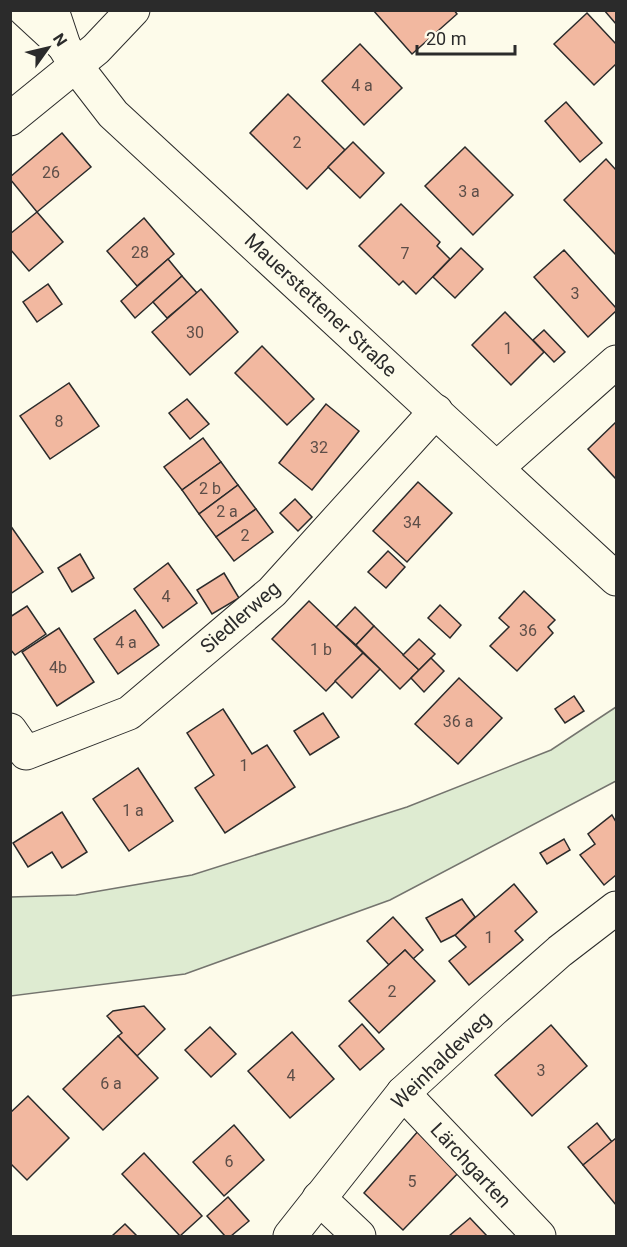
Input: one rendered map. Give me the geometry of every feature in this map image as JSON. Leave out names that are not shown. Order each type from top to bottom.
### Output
[{"type":"street","points":[[25,10],[70,56]]},
{"type":"street","name":"Mauerstettener Straße","points":[[52,10],[70,56],[113,114],[616,579]]},
{"type":"street","points":[[10,119],[70,56],[96,49],[133,10]]},
{"type":"street","points":[[498,468],[616,362]]},
{"type":"street","name":"Siedlerweg","points":[[10,730],[26,753],[129,713],[272,592],[436,411]]},
{"type":"street","name":"Weinhaldeweg","points":[[290,1236],[403,1093],[552,958],[616,908]]},
{"type":"street","name":"Lärchgarten","points":[[403,1093],[539,1236]]},
{"type":"street","points":[[319,1198],[359,1236]]},
{"type":"green space","points":[[616,707],[616,781],[390,900],[185,974],[11,996],[11,897],[76,895],[192,875],[407,807],[551,750]]},
{"type":"building","points":[[373,10],[454,10],[457,14],[412,54]]},
{"type":"building","points":[[604,10],[616,10],[616,24]]},
{"type":"building","points":[[587,13],[616,44],[616,64],[594,85],[554,44]]},
{"type":"building","points":[[360,44],[402,88],[364,125],[322,81]]},
{"type":"building","points":[[288,94],[345,150],[307,189],[250,133]]},
{"type":"building","points":[[566,102],[602,143],[580,162],[545,121]]},
{"type":"building","points":[[62,133],[91,167],[37,212],[10,177]]},
{"type":"building","points":[[353,142],[384,173],[360,198],[328,167]]},
{"type":"building","points":[[465,147],[513,195],[473,235],[425,186]]},
{"type":"building","points":[[606,159],[616,170],[616,255],[564,200]]},
{"type":"building","points":[[401,204],[440,242],[437,246],[450,259],[416,294],[403,281],[399,285],[359,246]]},
{"type":"building","points":[[37,212],[63,242],[29,271],[10,249],[10,234]]},
{"type":"building","points":[[144,218],[174,254],[137,286],[107,251]]},
{"type":"building","points":[[461,248],[483,269],[455,298],[433,277]]},
{"type":"building","points":[[564,250],[616,308],[616,311],[588,337],[534,277]]},
{"type":"building","points":[[168,259],[182,276],[135,318],[121,301]]},
{"type":"building","points":[[182,276],[197,293],[167,318],[153,302]]},
{"type":"building","points":[[48,284],[62,304],[37,322],[23,302]]},
{"type":"building","points":[[201,289],[238,332],[190,375],[152,332]]},
{"type":"building","points":[[505,312],[544,352],[511,385],[472,345]]},
{"type":"building","points":[[544,330],[565,352],[554,362],[533,340]]},
{"type":"building","points":[[262,346],[314,399],[287,425],[235,373]]},
{"type":"building","points":[[69,383],[99,426],[50,459],[20,416]]},
{"type":"building","points":[[187,399],[209,424],[190,439],[169,413]]},
{"type":"building","points":[[326,404],[359,431],[312,490],[279,463]]},
{"type":"building","points":[[616,422],[616,479],[588,449]]},
{"type":"building","points":[[203,438],[221,462],[182,490],[164,467]]},
{"type":"building","points":[[221,462],[238,485],[199,514],[182,490]]},
{"type":"building","points":[[418,482],[452,513],[407,562],[373,531]]},
{"type":"building","points":[[238,485],[256,509],[216,537],[199,514]]},
{"type":"building","points":[[295,499],[312,517],[298,531],[280,513]]},
{"type":"building","points":[[256,509],[273,532],[234,561],[216,537]]},
{"type":"building","points":[[10,525],[43,572],[10,594]]},
{"type":"building","points":[[388,551],[405,567],[386,588],[368,572]]},
{"type":"building","points":[[80,554],[94,578],[72,592],[58,568]]},
{"type":"building","points":[[168,563],[197,603],[163,628],[134,589]]},
{"type":"building","points":[[224,573],[239,598],[212,614],[197,590]]},
{"type":"building","points":[[524,591],[555,620],[548,627],[553,633],[517,671],[490,646],[509,627],[499,618]]},
{"type":"building","points":[[309,601],[363,653],[326,691],[272,639]]},
{"type":"building","points":[[440,605],[461,625],[450,638],[428,618]]},
{"type":"building","points":[[27,606],[46,634],[15,655],[10,649],[10,617]]},
{"type":"building","points":[[355,607],[374,626],[356,645],[336,627]]},
{"type":"building","points":[[135,610],[159,645],[118,674],[94,639]]},
{"type":"building","points":[[374,626],[419,670],[400,689],[356,645]]},
{"type":"building","points":[[59,628],[94,682],[57,706],[22,652]]},
{"type":"building","points":[[419,639],[435,654],[419,670],[403,655]]},
{"type":"building","points":[[363,653],[380,669],[352,698],[335,681]]},
{"type":"building","points":[[431,658],[444,671],[424,692],[411,678]]},
{"type":"building","points":[[459,678],[502,718],[458,764],[415,724]]},
{"type":"building","points":[[574,696],[584,711],[565,723],[555,709]]},
{"type":"building","points":[[223,709],[252,754],[267,745],[295,787],[225,833],[195,788],[214,775],[187,733]]},
{"type":"building","points":[[323,713],[339,737],[310,755],[294,731]]},
{"type":"building","points":[[138,768],[173,821],[129,851],[93,799]]},
{"type":"building","points":[[62,812],[87,852],[62,868],[52,852],[28,867],[13,843]]},
{"type":"building","points":[[612,815],[616,822],[616,875],[604,885],[580,855],[595,844],[588,834]]},
{"type":"building","points":[[564,839],[570,850],[547,864],[540,853]]},
{"type":"building","points":[[514,884],[537,912],[515,931],[523,940],[469,985],[449,961],[466,947],[455,935]]},
{"type":"building","points":[[462,899],[475,917],[455,935],[441,942],[426,918]]},
{"type":"building","points":[[393,917],[423,950],[413,959],[405,950],[389,965],[367,941]]},
{"type":"building","points":[[405,950],[435,981],[379,1033],[349,1001]]},
{"type":"building","points":[[144,1006],[165,1029],[137,1056],[118,1036],[122,1033],[107,1016],[113,1011]]},
{"type":"building","points":[[362,1024],[384,1049],[360,1070],[339,1046]]},
{"type":"building","points":[[551,1025],[587,1066],[532,1116],[495,1075]]},
{"type":"building","points":[[210,1027],[236,1054],[211,1077],[185,1050]]},
{"type":"building","points":[[292,1032],[334,1079],[290,1118],[248,1071]]},
{"type":"building","points":[[118,1036],[158,1078],[103,1130],[63,1089]]},
{"type":"building","points":[[28,1096],[69,1138],[27,1180],[10,1163],[10,1113]]},
{"type":"building","points":[[597,1123],[612,1142],[583,1165],[568,1147]]},
{"type":"building","points":[[234,1125],[264,1160],[224,1196],[193,1162]]},
{"type":"building","points":[[419,1130],[461,1170],[403,1230],[364,1193]]},
{"type":"building","points":[[616,1138],[616,1205],[583,1165]]},
{"type":"building","points":[[144,1153],[202,1216],[180,1236],[122,1174]]},
{"type":"building","points":[[228,1197],[249,1221],[231,1236],[225,1236],[207,1216]]},
{"type":"building","points":[[470,1218],[487,1236],[449,1236]]},
{"type":"building","points":[[125,1224],[137,1236],[112,1236]]}]
